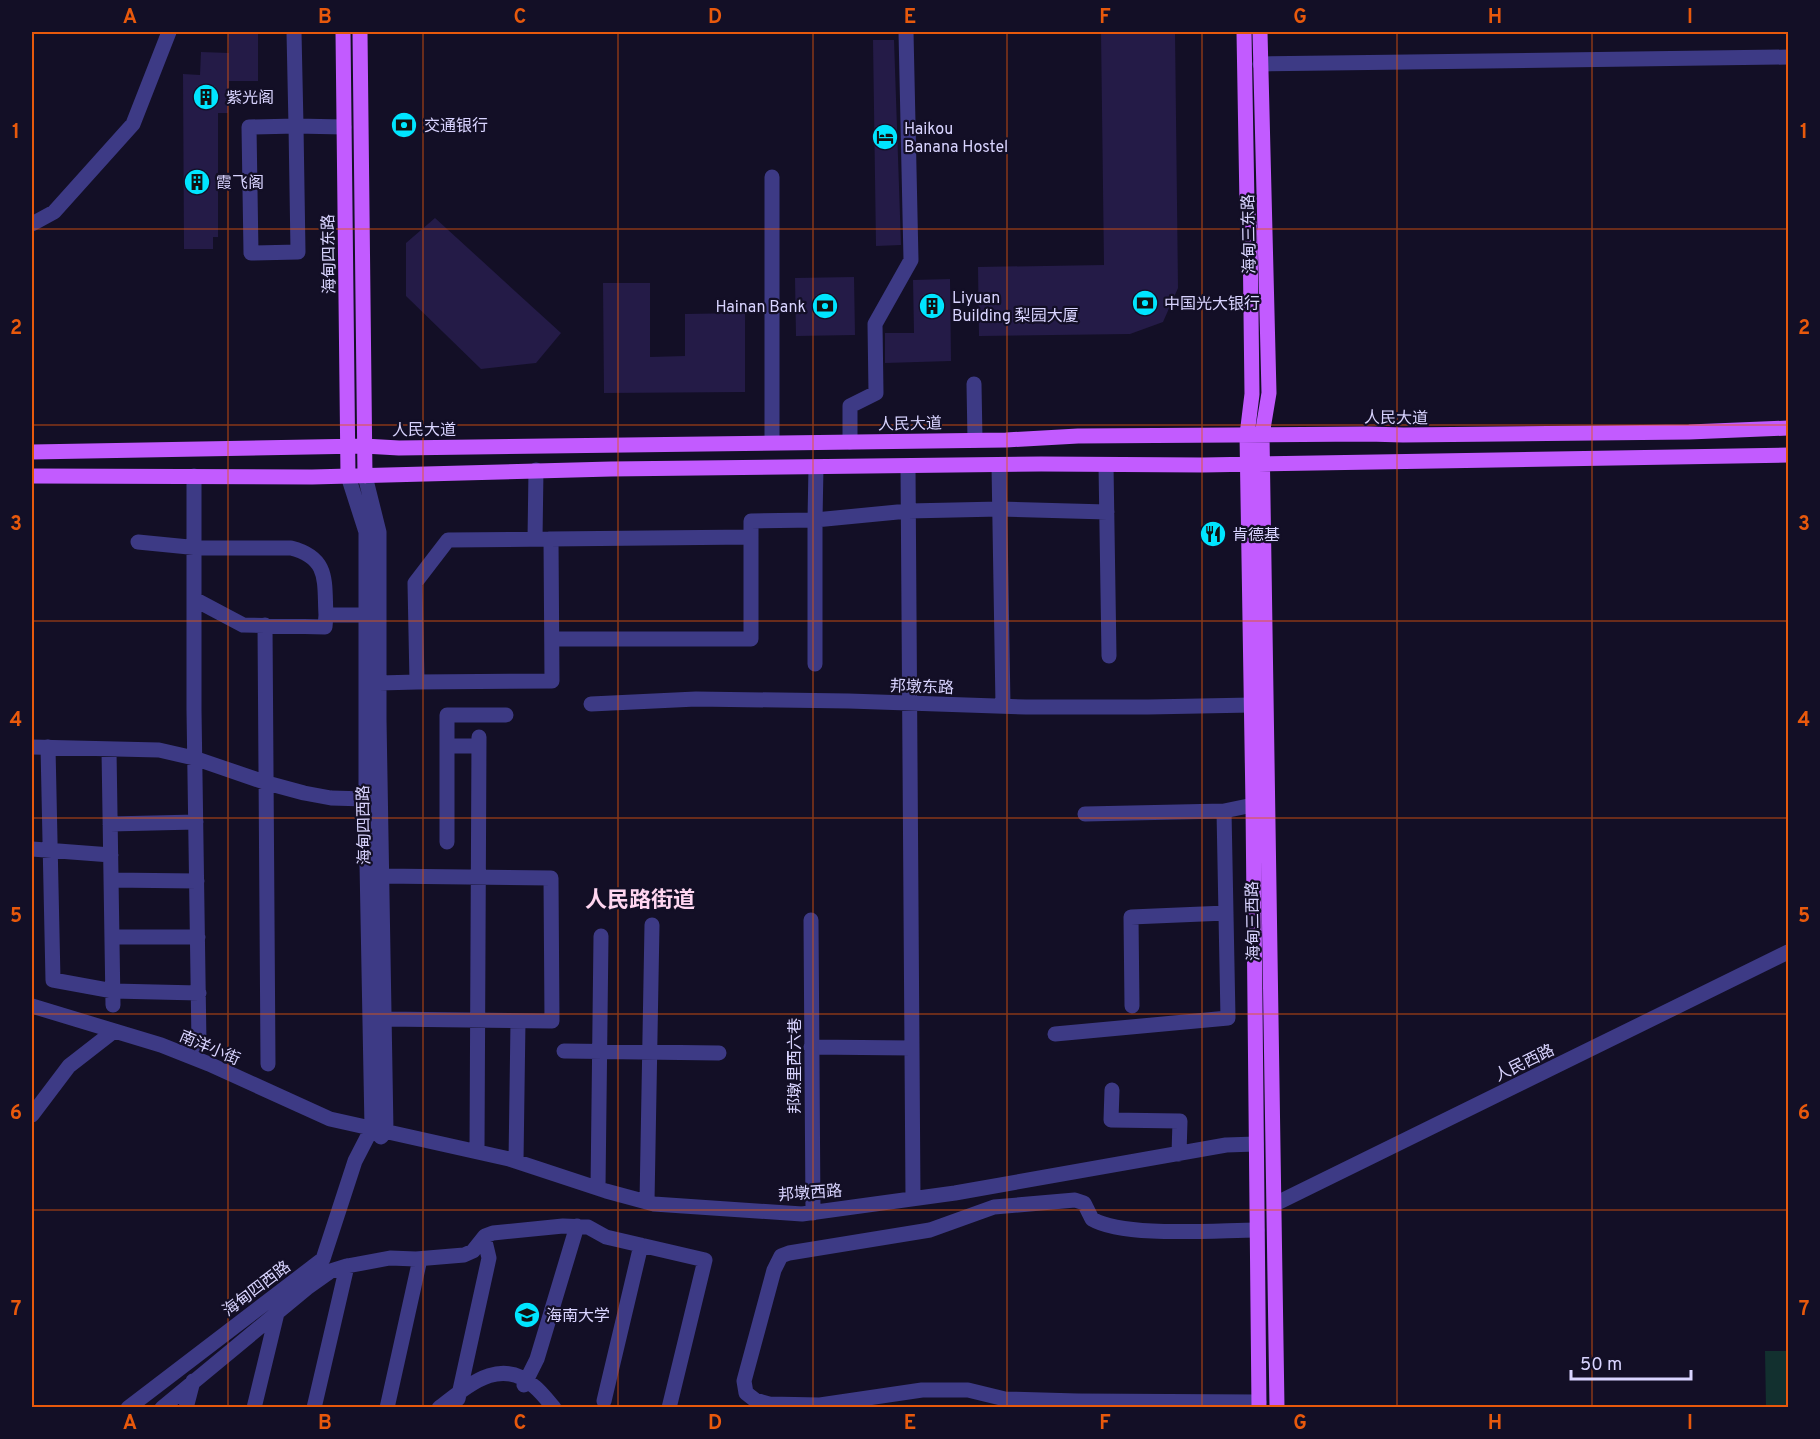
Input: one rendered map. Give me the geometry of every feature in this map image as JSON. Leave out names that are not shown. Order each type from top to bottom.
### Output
[{"type":"main road","name":"海甸四东路","points":[[343,32],[348,476]]},
{"type":"main road","name":"海甸四东路","points":[[360,32],[365,476]]},
{"type":"main road","points":[[1244,32],[1246,181],[1250,232],[1252,394],[1255,435]]},
{"type":"main road","name":"海甸三东路","points":[[1255,435],[1269,393],[1260,32]]},
{"type":"main road","name":"人民大道","points":[[32,452],[349,446],[399,448],[850,442],[1078,436],[1689,432],[1788,428]]},
{"type":"main road","name":"海甸三西路","points":[[1255,435],[1251,705],[1259,1405]]},
{"type":"main road","points":[[32,476],[365,476],[536,470],[1255,464],[1788,455]]},
{"type":"main road","name":"海甸三西路","points":[[1255,464],[1275,1204],[1277,1407]]},
{"type":"street","points":[[32,224],[54,212],[132,124],[169,32]]},
{"type":"street","points":[[294,32],[296,126],[298,252],[251,253],[249,127],[296,126],[344,127]]},
{"type":"street","points":[[850,442],[850,406],[876,393],[875,324],[911,260],[906,32]]},
{"type":"street","points":[[1260,64],[1788,57]]},
{"type":"street","points":[[772,177],[772,442]]},
{"type":"street","points":[[974,384],[975,440]]},
{"type":"street","points":[[999,465],[1003,706]]},
{"type":"street","points":[[1106,465],[1109,656]]},
{"type":"street","points":[[815,664],[816,466]]},
{"type":"street","points":[[908,466],[913,1199]]},
{"type":"street","points":[[536,470],[542,539]]},
{"type":"street","name":"海甸四西路","points":[[348,476],[366,532],[366,799],[379,1130]]},
{"type":"street","name":"海甸四西路","points":[[128,1407],[323,1259],[355,1161],[379,1130],[385,1019],[379,532],[365,476]]},
{"type":"street","points":[[194,477],[194,758],[200,1044]]},
{"type":"street","points":[[552,639],[751,639],[751,521],[815,520],[908,511],[1000,509],[1107,512]]},
{"type":"street","points":[[417,682],[415,583],[448,540],[752,537]]},
{"type":"street","points":[[380,683],[552,681],[551,539],[542,539]]},
{"type":"street","points":[[138,542],[194,548],[291,548],[312,555],[320,565],[324,586],[325,627],[243,625],[194,599]]},
{"type":"street","points":[[326,615],[366,615]]},
{"type":"street","points":[[266,625],[268,1064]]},
{"type":"street","name":"邦墩东路","points":[[591,704],[696,699],[1003,706],[1251,705]]},
{"type":"street","points":[[447,842],[447,715],[506,715]]},
{"type":"street","points":[[447,746],[479,741],[477,1151]]},
{"type":"street","points":[[32,747],[159,750],[194,758],[304,794],[331,798],[366,799]]},
{"type":"street","points":[[48,747],[53,980],[113,998],[199,993]]},
{"type":"street","points":[[109,750],[113,998]]},
{"type":"street","points":[[1085,814],[1224,811],[1253,805]]},
{"type":"street","points":[[1055,1034],[1228,1018],[1224,811]]},
{"type":"street","points":[[110,824],[196,822]]},
{"type":"street","points":[[32,849],[111,855]]},
{"type":"street","points":[[382,876],[551,878],[552,1021],[385,1019]]},
{"type":"street","points":[[111,880],[197,880]]},
{"type":"street","points":[[1132,1006],[1131,917],[1226,913]]},
{"type":"street","name":"邦墩里西六巷","points":[[811,920],[813,1213]]},
{"type":"street","points":[[647,1202],[652,925]]},
{"type":"street","points":[[598,1188],[601,936]]},
{"type":"street","points":[[112,937],[198,937]]},
{"type":"street","name":"人民西路","points":[[1275,1204],[1788,951]]},
{"type":"street","name":"南洋小街","points":[[32,1006],[161,1045],[330,1119],[379,1130]]},
{"type":"street","points":[[516,1161],[518,1021]]},
{"type":"street","points":[[32,1115],[69,1066],[114,1031]]},
{"type":"street","points":[[812,1047],[912,1048]]},
{"type":"street","points":[[564,1051],[719,1053]]},
{"type":"street","points":[[1112,1090],[1111,1120],[1180,1121],[1179,1154]]},
{"type":"street","name":"邦墩西路","points":[[379,1130],[516,1161],[647,1202],[802,1214],[913,1199],[1226,1145],[1256,1144]]},
{"type":"street","points":[[1257,1230],[1154,1231],[1112,1227],[1092,1219],[1080,1200],[1056,1201],[994,1207],[930,1230],[789,1253],[782,1256],[774,1270],[744,1381],[746,1393],[755,1400],[769,1404],[820,1405],[922,1390],[968,1390],[1004,1403],[1149,1402],[1259,1405]]},
{"type":"street","points":[[525,1382],[537,1359],[577,1226]]},
{"type":"street","points":[[162,1407],[331,1271],[390,1258],[420,1259],[469,1253],[484,1237],[493,1233],[577,1226],[588,1227],[606,1237],[705,1260],[669,1407]]},
{"type":"street","points":[[454,1400],[489,1258],[484,1237]]},
{"type":"street","points":[[604,1401],[641,1245]]},
{"type":"street","points":[[387,1407],[420,1259]]},
{"type":"street","points":[[314,1407],[347,1266]]},
{"type":"street","points":[[254,1407],[277,1313]]},
{"type":"street","points":[[439,1407],[477,1385],[490,1380],[511,1379],[534,1386],[554,1407]]},
{"type":"street","points":[[186,1407],[193,1381]]},
{"type":"street","points":[[525,1382],[547,1407]]},
{"type":"green space","points":[[1765,1351],[1788,1351],[1788,1407],[1766,1407]]},
{"type":"building","points":[[228,32],[258,32],[258,81],[229,81],[228,113],[218,113],[218,237],[213,237],[213,249],[184,249],[183,74],[200,75],[201,52],[229,53]]},
{"type":"building","points":[[1101,32],[1175,32],[1178,288],[1163,322],[1130,334],[979,336],[978,267],[1104,265]]},
{"type":"building","points":[[873,40],[894,40],[901,245],[876,246]]},
{"type":"building","points":[[435,218],[561,333],[536,363],[481,369],[406,296],[406,243]]},
{"type":"building","name":"Hainan Bank","points":[[854,277],[855,335],[796,336],[795,278]]},
{"type":"building","name":"Liyuan Building 梨园大厦","points":[[950,279],[951,361],[885,363],[885,333],[914,333],[913,280]]},
{"type":"building","points":[[603,283],[650,283],[650,357],[685,356],[685,314],[745,313],[745,392],[604,393]]},
{"type":"place","name":"紫光阁","points":[[206,97]]},
{"type":"place","name":"交通银行","points":[[404,125]]},
{"type":"place","name":"Haikou Banana Hostel","points":[[885,137]]},
{"type":"place","name":"霞飞阁","points":[[197,182]]},
{"type":"place","name":"中国光大银行","points":[[1145,303]]},
{"type":"place","name":"Hainan Bank","points":[[825,306]]},
{"type":"place","name":"Liyuan Building 梨园大厦","points":[[932,306]]},
{"type":"place","name":"肯德基","points":[[1213,534]]},
{"type":"place","name":"海南大学","points":[[527,1315]]},
{"type":"district","name":"人民路街道","points":[[640,899]]}]
